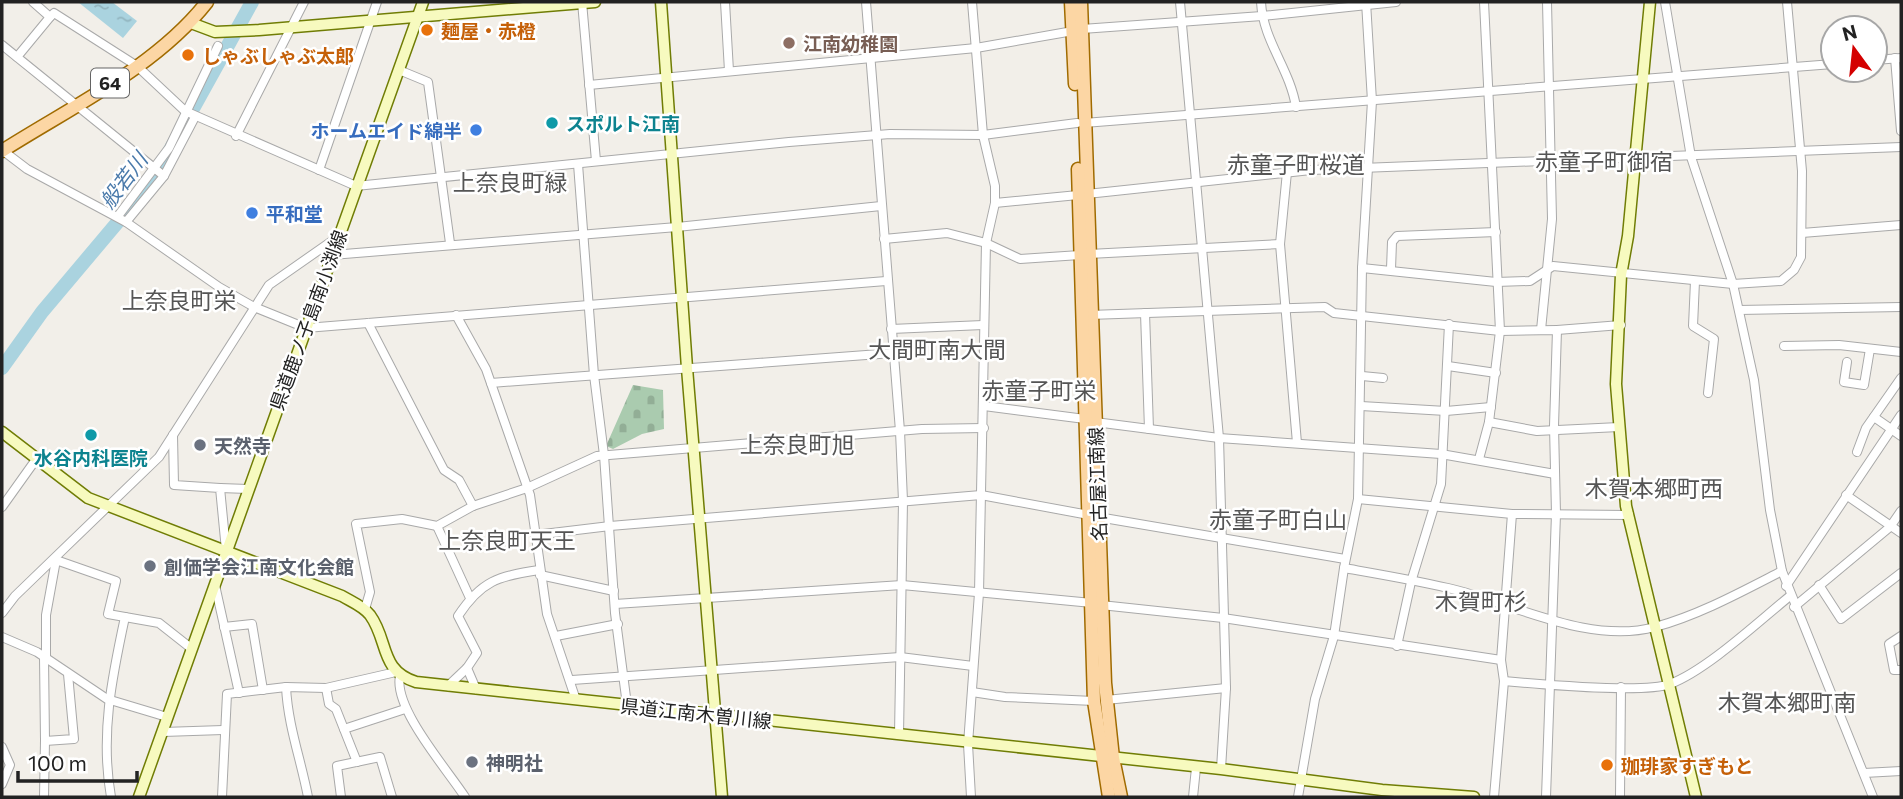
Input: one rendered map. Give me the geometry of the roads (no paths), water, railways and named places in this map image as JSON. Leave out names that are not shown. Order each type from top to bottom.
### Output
[{"type":"main road","name":"64","points":[[2,150],[137,66],[191,23],[207,2]]},
{"type":"main road","name":"県道鹿ノ子島南小渕線","points":[[139,797],[423,2]]},
{"type":"main road","points":[[191,23],[215,32],[370,22],[595,2]]},
{"type":"main road","points":[[662,2],[687,368],[722,797]]},
{"type":"main road","name":"名古屋江南線","points":[[1071,2],[1078,30]]},
{"type":"main road","name":"名古屋江南線","points":[[1081,2],[1078,30],[1080,123],[1096,604],[1100,700],[1109,797]]},
{"type":"main road","points":[[1650,2],[1628,236],[1621,275],[1621,325],[1616,384],[1629,515],[1696,797]]},
{"type":"main road","points":[[2,432],[88,498],[108,508],[342,596],[365,609],[376,626],[398,674]]},
{"type":"main road","name":"県道江南木曽川線","points":[[398,674],[448,686],[968,744],[1221,769],[1383,794],[1474,797]]},
{"type":"main road","name":"名古屋江南線","points":[[1107,758],[1121,797]]},
{"type":"street","points":[[33,2],[50,17]]},
{"type":"street","points":[[236,136],[304,2]]},
{"type":"street","points":[[318,170],[377,2]]},
{"type":"street","points":[[582,2],[596,161]]},
{"type":"street","points":[[725,2],[729,71]]},
{"type":"street","points":[[866,2],[886,281],[900,431],[903,501],[899,735]]},
{"type":"street","points":[[971,797],[968,744],[979,593],[986,243],[995,203],[995,186],[983,135],[972,2]]},
{"type":"street","points":[[1180,2],[1220,438],[1220,538],[1226,688],[1221,769]]},
{"type":"street","points":[[1261,2],[1268,41],[1292,83],[1296,107]]},
{"type":"street","points":[[589,85],[976,48],[1078,30],[1262,16],[1366,2],[1396,2]]},
{"type":"street","points":[[1298,797],[1315,699],[1334,636],[1344,563],[1358,499],[1362,268],[1372,101],[1366,2]]},
{"type":"street","points":[[1479,459],[1489,422],[1500,331],[1484,2]]},
{"type":"street","points":[[1541,330],[1549,268],[1553,162],[1547,2]]},
{"type":"street","points":[[1665,2],[1691,157],[1733,284],[1754,380],[1770,510],[1782,571],[1794,607],[1873,797]]},
{"type":"street","points":[[1362,268],[1496,282],[1530,281],[1549,268],[1733,284],[1781,281],[1794,271],[1801,257],[1802,233],[1801,152],[1787,2]]},
{"type":"street","points":[[17,57],[54,13],[137,66],[191,115],[356,186],[876,135],[983,135],[1190,113],[1819,65]]},
{"type":"street","points":[[2,45],[164,176]]},
{"type":"street","points":[[127,222],[164,176],[218,46]]},
{"type":"street","points":[[1898,58],[1901,131]]},
{"type":"street","points":[[398,70],[428,82],[444,178],[450,243]]},
{"type":"street","points":[[118,216],[156,169],[191,115]]},
{"type":"street","points":[[995,203],[1287,172],[1901,147]]},
{"type":"street","points":[[2,150],[27,169],[118,216],[210,282],[254,307],[306,328],[886,281]]},
{"type":"street","points":[[578,164],[594,375],[627,705]]},
{"type":"street","points":[[1287,172],[1280,244],[1297,443]]},
{"type":"street","points":[[332,255],[450,243],[677,227],[881,206]]},
{"type":"street","points":[[1802,233],[1901,225]]},
{"type":"street","points":[[1391,269],[1392,242],[1397,236],[1496,232]]},
{"type":"street","points":[[884,239],[947,233],[986,243],[1020,259],[1280,244]]},
{"type":"street","points":[[2,613],[15,596],[146,473],[269,285],[339,236]]},
{"type":"street","points":[[1695,281],[1693,326],[1714,340],[1708,393]]},
{"type":"street","points":[[1087,315],[1325,307],[1335,313],[1500,331],[1621,325]]},
{"type":"street","points":[[1739,310],[1901,307]]},
{"type":"street","points":[[1145,313],[1149,429]]},
{"type":"street","points":[[456,315],[491,383],[527,488],[547,614],[572,680],[576,700]]},
{"type":"street","points":[[368,323],[444,470],[459,480],[473,506]]},
{"type":"street","points":[[1397,646],[1411,582],[1441,484],[1449,324]]},
{"type":"street","points":[[891,329],[983,325]]},
{"type":"street","points":[[1546,797],[1551,685],[1550,618],[1556,514],[1554,430],[1558,330]]},
{"type":"street","points":[[1784,346],[1839,345],[1901,352]]},
{"type":"street","points":[[1847,362],[1844,382],[1864,385],[1870,349]]},
{"type":"street","points":[[491,383],[893,353]]},
{"type":"street","points":[[1448,366],[1496,373]]},
{"type":"street","points":[[1362,376],[1383,378]]},
{"type":"street","points":[[1857,452],[1874,418],[1901,379]]},
{"type":"street","points":[[984,406],[1220,438],[1444,454],[1555,474]]},
{"type":"street","points":[[1361,406],[1446,411],[1491,407]]},
{"type":"street","points":[[1786,586],[1901,415]]},
{"type":"street","points":[[1874,418],[1901,436]]},
{"type":"street","points":[[1489,422],[1537,431],[1619,427]]},
{"type":"street","points":[[365,609],[370,592],[356,524],[402,519],[437,526],[473,506],[527,488],[586,460],[604,455],[900,431],[984,428]]},
{"type":"street","points":[[173,433],[174,485],[248,489]]},
{"type":"street","points":[[2,507],[37,458]]},
{"type":"street","points":[[220,488],[226,553]]},
{"type":"street","points":[[535,535],[610,526],[982,495],[1344,563],[1411,582],[1448,588],[1592,630],[1624,631],[1654,627],[1740,592],[1782,571]]},
{"type":"street","points":[[1846,495],[1901,533]]},
{"type":"street","points":[[1358,499],[1413,507],[1434,506],[1512,514],[1629,515]]},
{"type":"street","points":[[1794,607],[1890,527],[1901,512]]},
{"type":"street","points":[[1494,797],[1504,681],[1502,660],[1512,514]]},
{"type":"street","points":[[437,526],[470,598]]},
{"type":"street","points":[[56,559],[116,581],[108,614],[159,623],[192,649]]},
{"type":"street","points":[[44,797],[46,615],[56,559]]},
{"type":"street","points":[[448,686],[467,668],[477,653],[458,616],[481,586],[508,575],[540,572],[614,591]]},
{"type":"street","points":[[1819,585],[1841,620],[1901,573]]},
{"type":"street","points":[[215,584],[239,693]]},
{"type":"street","points":[[615,604],[902,585],[1223,618],[1502,660]]},
{"type":"street","points":[[1504,681],[1621,687],[1669,685],[1707,661],[1790,596]]},
{"type":"street","points":[[111,797],[107,765],[107,699],[125,617]]},
{"type":"street","points":[[224,627],[252,624],[263,690]]},
{"type":"street","points":[[556,636],[618,624]]},
{"type":"street","points":[[1901,636],[1889,644],[1894,670],[1901,670]]},
{"type":"street","points":[[2,637],[45,658],[107,699],[167,717]]},
{"type":"street","points":[[572,680],[710,668],[900,657],[973,666]]},
{"type":"street","points":[[467,668],[476,689]]},
{"type":"street","points":[[45,741],[74,739],[68,674]]},
{"type":"street","points":[[222,797],[226,694],[286,687],[326,688],[398,674],[398,686],[405,709],[465,797]]},
{"type":"street","points":[[286,687],[288,717],[299,752],[308,797]]},
{"type":"street","points":[[1620,797],[1621,687]]},
{"type":"street","points":[[326,688],[329,704],[336,709],[357,762]]},
{"type":"street","points":[[972,692],[1005,697],[1100,700],[1226,688]]},
{"type":"street","points":[[344,729],[405,709]]},
{"type":"street","points":[[163,732],[223,730]]},
{"type":"street","points":[[2,747],[10,765],[2,784]]},
{"type":"street","points":[[341,797],[337,766],[380,757],[387,770],[392,797]]},
{"type":"street","points":[[1193,797],[1196,768]]},
{"type":"street","points":[[1864,773],[1901,771]]},
{"type":"water","points":[[78,2],[112,2],[137,21],[123,38]]},
{"type":"waterway","name":"般若川","points":[[2,368],[42,312],[154,179],[252,2]]},
{"type":"place","name":"麺屋・赤橙","points":[[427,30]]},
{"type":"place","name":"江南幼稚園","points":[[789,43]]},
{"type":"place","name":"しゃぶしゃぶ太郎","points":[[188,55]]},
{"type":"place","name":"スポルト江南","points":[[552,123]]},
{"type":"place","name":"ホームエイド綿半","points":[[476,130]]},
{"type":"place","name":"平和堂","points":[[252,213]]},
{"type":"place","name":"水谷内科医院","points":[[91,435]]},
{"type":"place","name":"天然寺","points":[[200,445]]},
{"type":"place","name":"創価学会江南文化会館","points":[[150,566]]},
{"type":"place","name":"神明社","points":[[472,762]]},
{"type":"place","name":"珈琲家すぎもと","points":[[1607,765]]},
{"type":"district","name":"赤童子町御宿","points":[[1604,161]]},
{"type":"district","name":"赤童子町桜道","points":[[1296,164]]},
{"type":"district","name":"上奈良町緑","points":[[510,182]]},
{"type":"district","name":"上奈良町栄","points":[[179,300]]},
{"type":"district","name":"大間町南大間","points":[[937,349]]},
{"type":"district","name":"赤童子町栄","points":[[1039,390]]},
{"type":"district","name":"上奈良町旭","points":[[797,444]]},
{"type":"district","name":"木賀本郷町西","points":[[1654,488]]},
{"type":"district","name":"赤童子町白山","points":[[1278,519]]},
{"type":"district","name":"上奈良町天王","points":[[507,540]]},
{"type":"district","name":"木賀町杉","points":[[1481,601]]},
{"type":"district","name":"木賀本郷町南","points":[[1787,702]]}]
